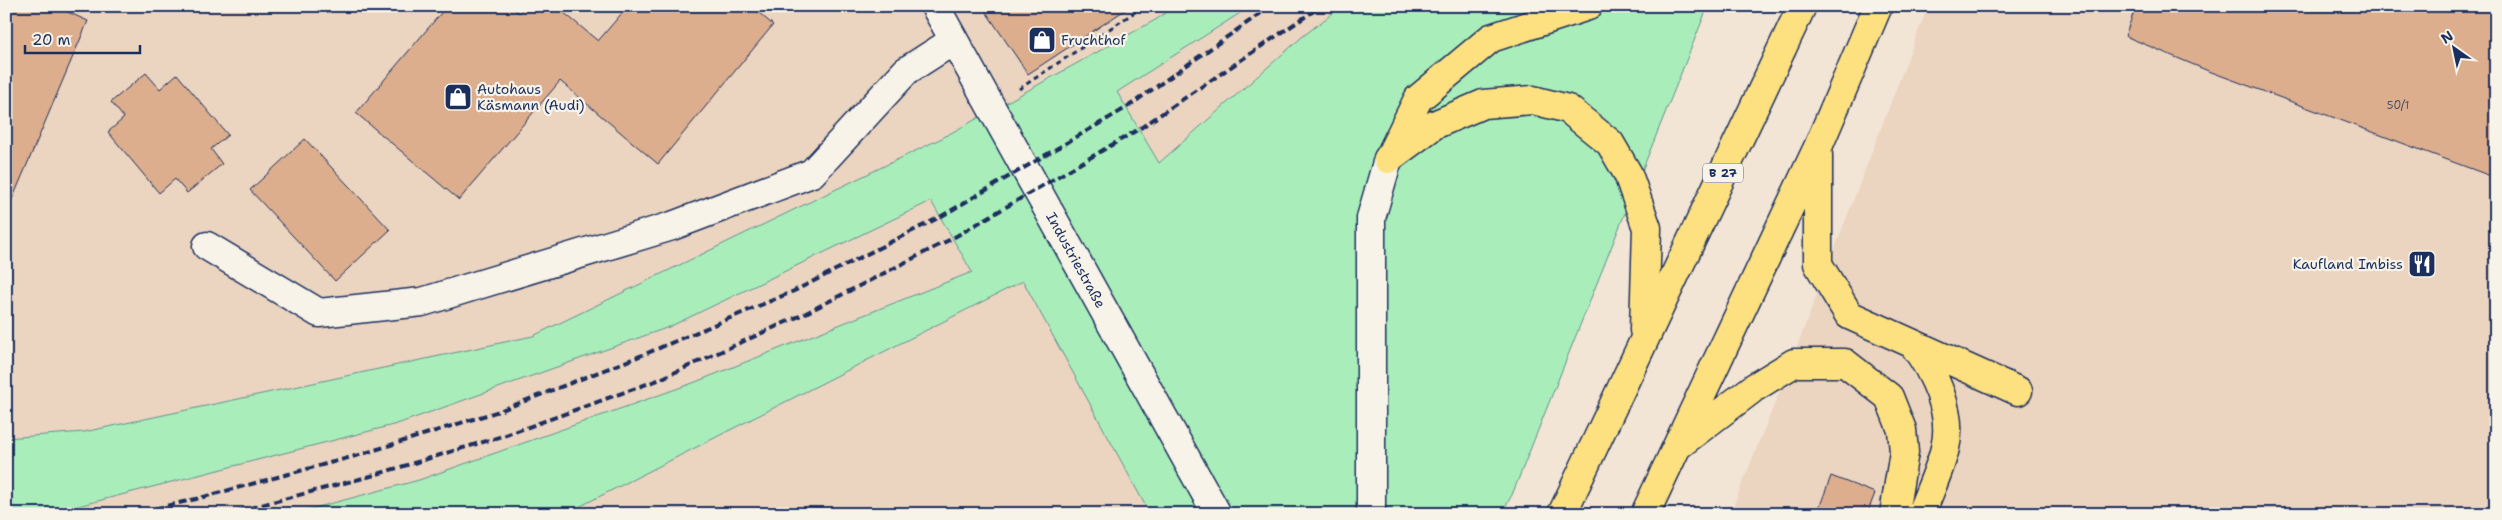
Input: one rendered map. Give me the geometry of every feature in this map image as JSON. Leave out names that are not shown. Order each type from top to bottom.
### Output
[{"type":"highway","points":[[1388,159],[1418,99],[1491,38],[1588,6]]},
{"type":"highway","name":"B 27","points":[[1562,514],[1802,6]]},
{"type":"highway","points":[[1645,514],[1818,147],[1878,6]]},
{"type":"highway","points":[[1388,159],[1434,125],[1483,104],[1533,100],[1568,109],[1610,143],[1628,174],[1647,228],[1644,339]]},
{"type":"highway","points":[[1818,147],[1818,264],[1849,315],[2018,391]]},
{"type":"highway","points":[[1913,344],[1926,361],[1946,412],[1946,447],[1921,514]]},
{"type":"highway","points":[[1676,447],[1755,387],[1794,363],[1845,363],[1889,397],[1902,430],[1904,452],[1894,514]]},
{"type":"street","name":"Industriestraße","points":[[935,6],[1217,514]]},
{"type":"street","points":[[206,246],[319,313],[422,302],[672,226],[812,173],[906,71],[953,41]]},
{"type":"street","points":[[1371,514],[1371,218],[1388,159]]},
{"type":"path","points":[[991,107],[1144,6]]},
{"type":"shaded area","points":[[6,6],[1175,6],[1157,19],[942,138],[533,336],[84,432],[6,438]]},
{"type":"shaded area","points":[[1251,6],[1342,6],[1302,37],[1159,163],[1117,92]]},
{"type":"shaded area","points":[[1928,6],[2496,6],[2496,514],[1730,514],[1783,383]]},
{"type":"shaded area","points":[[931,201],[972,272],[693,383],[419,480],[292,514],[47,514],[397,424],[669,327]]},
{"type":"shaded area","points":[[1024,281],[1150,514],[565,514]]},
{"type":"green space","points":[[1175,6],[1251,6],[1117,92],[1159,163],[1302,37],[1342,6],[1708,6],[1512,495],[1501,514],[1150,514],[1023,281],[565,514],[292,514],[419,480],[693,383],[972,272],[931,201],[669,327],[397,424],[47,514],[6,514],[6,438],[84,432],[533,336],[942,138],[1157,19]]},
{"type":"building","points":[[6,6],[54,6],[88,21],[6,214]]},
{"type":"building","name":"Autohaus Käsmann (Audi)","points":[[447,6],[511,6],[519,13],[525,6],[556,6],[598,41],[628,6],[751,6],[773,25],[658,164],[560,81],[459,200],[356,113]]},
{"type":"building","name":"Fruchthof","points":[[982,6],[1131,6],[1028,74]]},
{"type":"building","points":[[2136,6],[2496,6],[2496,178],[2206,70],[2125,36]]},
{"type":"building","points":[[146,73],[160,89],[177,74],[228,135],[211,149],[222,164],[187,193],[175,179],[159,193],[108,132],[124,118],[111,102]]},
{"type":"building","points":[[305,139],[390,230],[335,281],[250,190]]},
{"type":"building","points":[[1831,476],[1875,493],[1867,514],[1817,514]]},
{"type":"railway","points":[[132,514],[196,499],[359,455],[499,411],[645,354],[794,291],[940,217],[1126,108],[1271,6]]},
{"type":"railway","points":[[227,514],[371,476],[506,435],[658,380],[806,313],[953,238],[1139,129],[1321,6]]},
{"type":"place","name":"Fruchthof","points":[[1042,40]]},
{"type":"place","name":"Autohaus Käsmann (Audi)","points":[[458,97]]},
{"type":"place","name":"Kaufland Imbiss","points":[[2422,264]]}]
